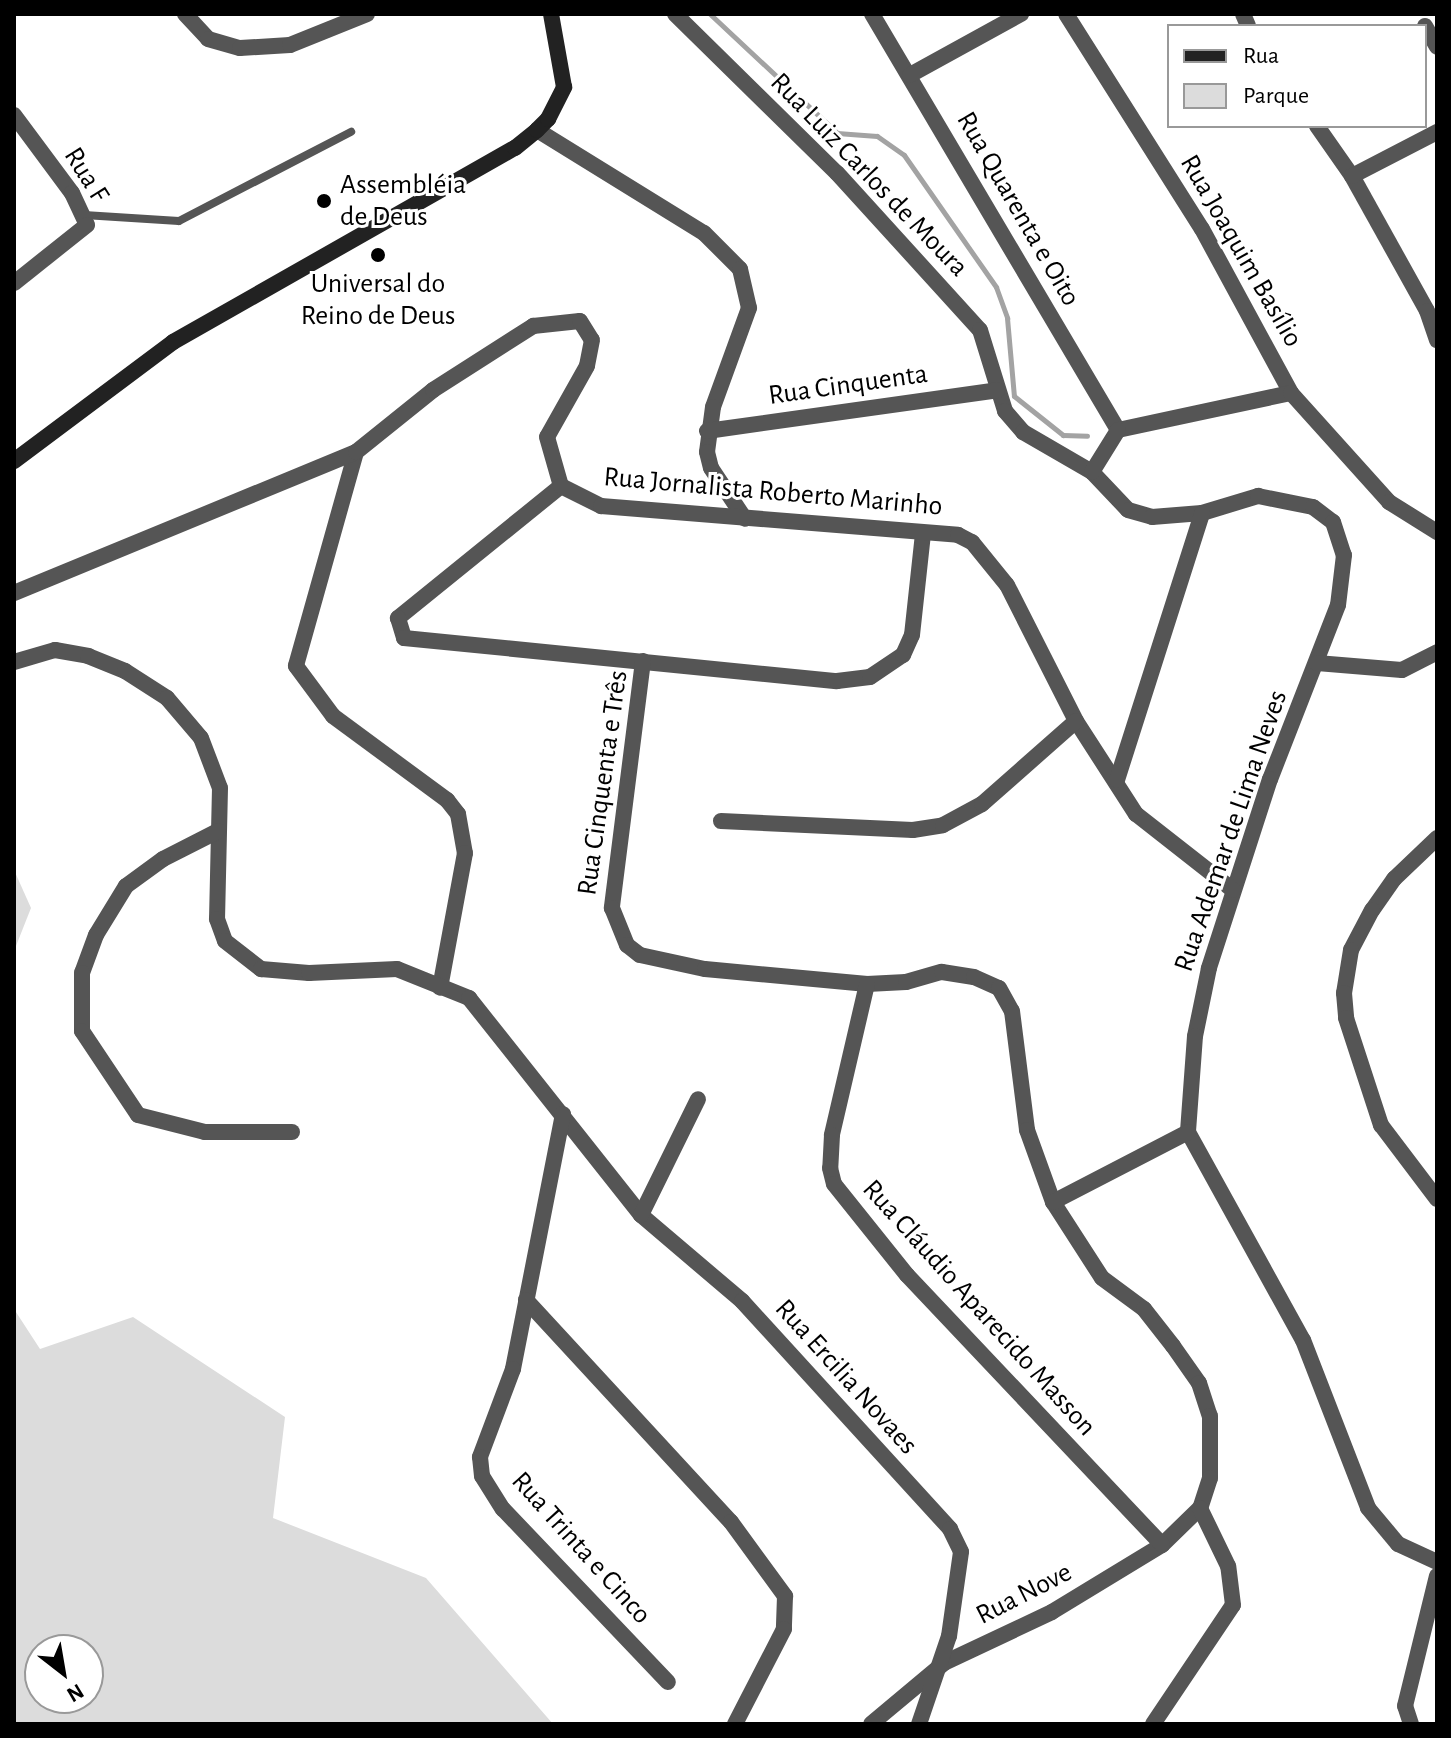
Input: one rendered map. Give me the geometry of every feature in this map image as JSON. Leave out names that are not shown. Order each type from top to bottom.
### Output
[{"type":"main road","points":[[14,461],[173,342],[515,148],[537,130],[548,119],[564,87],[551,14]]},
{"type":"street","points":[[185,14],[208,39],[240,48],[290,45],[367,14]]},
{"type":"street","name":"Rua Luiz Carlos de Moura","points":[[675,14],[837,173],[980,330],[1005,411],[1023,432],[1092,472],[1128,510],[1152,517],[1202,513]]},
{"type":"street","name":"Rua Quarenta e Oito","points":[[872,14],[1118,430]]},
{"type":"street","points":[[910,75],[1021,14]]},
{"type":"street","name":"Rua Joaquim Basílio","points":[[1066,14],[1202,229],[1291,393],[1389,502],[1437,532]]},
{"type":"street","points":[[1427,30],[1437,47]]},
{"type":"street","name":"Rua F","points":[[14,115],[84,215],[87,225],[75,240],[14,283]]},
{"type":"street","points":[[1318,128],[1352,176],[1432,308],[1437,340]]},
{"type":"street","points":[[537,130],[704,233],[740,269],[749,308],[707,431],[711,468],[745,519]]},
{"type":"street","points":[[1352,176],[1437,132]]},
{"type":"street","points":[[14,593],[356,452],[433,390],[533,326],[580,321],[592,340],[587,366],[547,437],[561,486],[398,618],[399,632],[415,643],[458,640],[643,661]]},
{"type":"street","name":"Rua Cinquenta","points":[[707,431],[997,390]]},
{"type":"street","name":"Rua Joaquim Basílio","points":[[1118,430],[1291,393]]},
{"type":"street","points":[[1092,472],[1118,430]]},
{"type":"street","points":[[356,452],[296,666],[333,716],[447,800],[458,814],[465,853],[440,988]]},
{"type":"street","name":"Rua Jornalista Roberto Marinho","points":[[561,486],[601,506],[958,535],[987,555],[1076,721],[1145,823],[1233,890]]},
{"type":"street","name":"Rua Ademar de Lima Neves","points":[[1188,1132],[1195,1036],[1233,890],[1317,663],[1344,574],[1333,522],[1313,507],[1258,496],[1202,513]]},
{"type":"street","points":[[1117,780],[1202,513]]},
{"type":"street","name":"Rua Cinquenta e Três","points":[[867,984],[705,969],[640,955],[616,927],[612,908],[643,661],[837,681],[870,677],[903,655],[912,635],[923,533]]},
{"type":"street","name":"Rua Ercilia Novaes","points":[[14,662],[55,650],[88,656],[125,671],[167,698],[212,758],[220,788],[217,919],[225,941],[239,957],[261,969],[309,973],[397,969],[469,998],[641,1215],[742,1301],[950,1529],[961,1552],[944,1663],[919,1724]]},
{"type":"street","points":[[1317,663],[1394,671],[1437,652]]},
{"type":"street","points":[[721,821],[913,830],[943,825],[982,804],[1076,721]]},
{"type":"street","points":[[218,831],[163,859],[126,886],[96,935],[82,973],[82,1031],[138,1115],[205,1132],[292,1132]]},
{"type":"street","points":[[1437,838],[1394,879],[1372,910],[1346,966],[1344,993],[1346,1018],[1381,1125],[1437,1199]]},
{"type":"street","points":[[867,984],[906,982],[942,972],[974,977],[999,988],[1012,1011],[1027,1130],[1053,1202],[1102,1278],[1144,1309],[1199,1383],[1210,1416],[1211,1447],[1210,1478],[1200,1508],[1228,1566],[1233,1605],[1153,1724]]},
{"type":"street","name":"Rua Cláudio Aparecido Masson","points":[[867,984],[832,1135],[830,1168],[834,1184],[907,1275],[1162,1545]]},
{"type":"street","points":[[641,1215],[698,1099]]},
{"type":"street","name":"Rua Trinta e Cinco","points":[[563,1114],[513,1369],[480,1457],[482,1476],[503,1509],[668,1682]]},
{"type":"street","points":[[1053,1202],[1188,1132],[1303,1340],[1368,1508],[1398,1544],[1437,1562]]},
{"type":"street","points":[[526,1300],[731,1522],[785,1596],[784,1629],[735,1724]]},
{"type":"street","name":"Rua Nove","points":[[871,1724],[944,1663],[1052,1612],[1162,1545],[1200,1508]]},
{"type":"street","points":[[1411,1724],[1405,1706],[1437,1576]]},
{"type":"lane","points":[[84,215],[179,221],[351,132]]},
{"type":"green space","points":[[14,870],[31,908],[14,951]]},
{"type":"green space","points":[[14,1309],[40,1349],[133,1317],[285,1417],[273,1518],[426,1578],[553,1724],[14,1724]]},
{"type":"waterway","points":[[710,14],[837,133],[877,136],[904,155],[996,287],[1007,318],[1014,396],[1063,435],[1087,436]]},
{"type":"place","name":"Assembléia de Deus","points":[[324,201]]},
{"type":"place","name":"Universal do Reino de Deus","points":[[378,255]]}]
